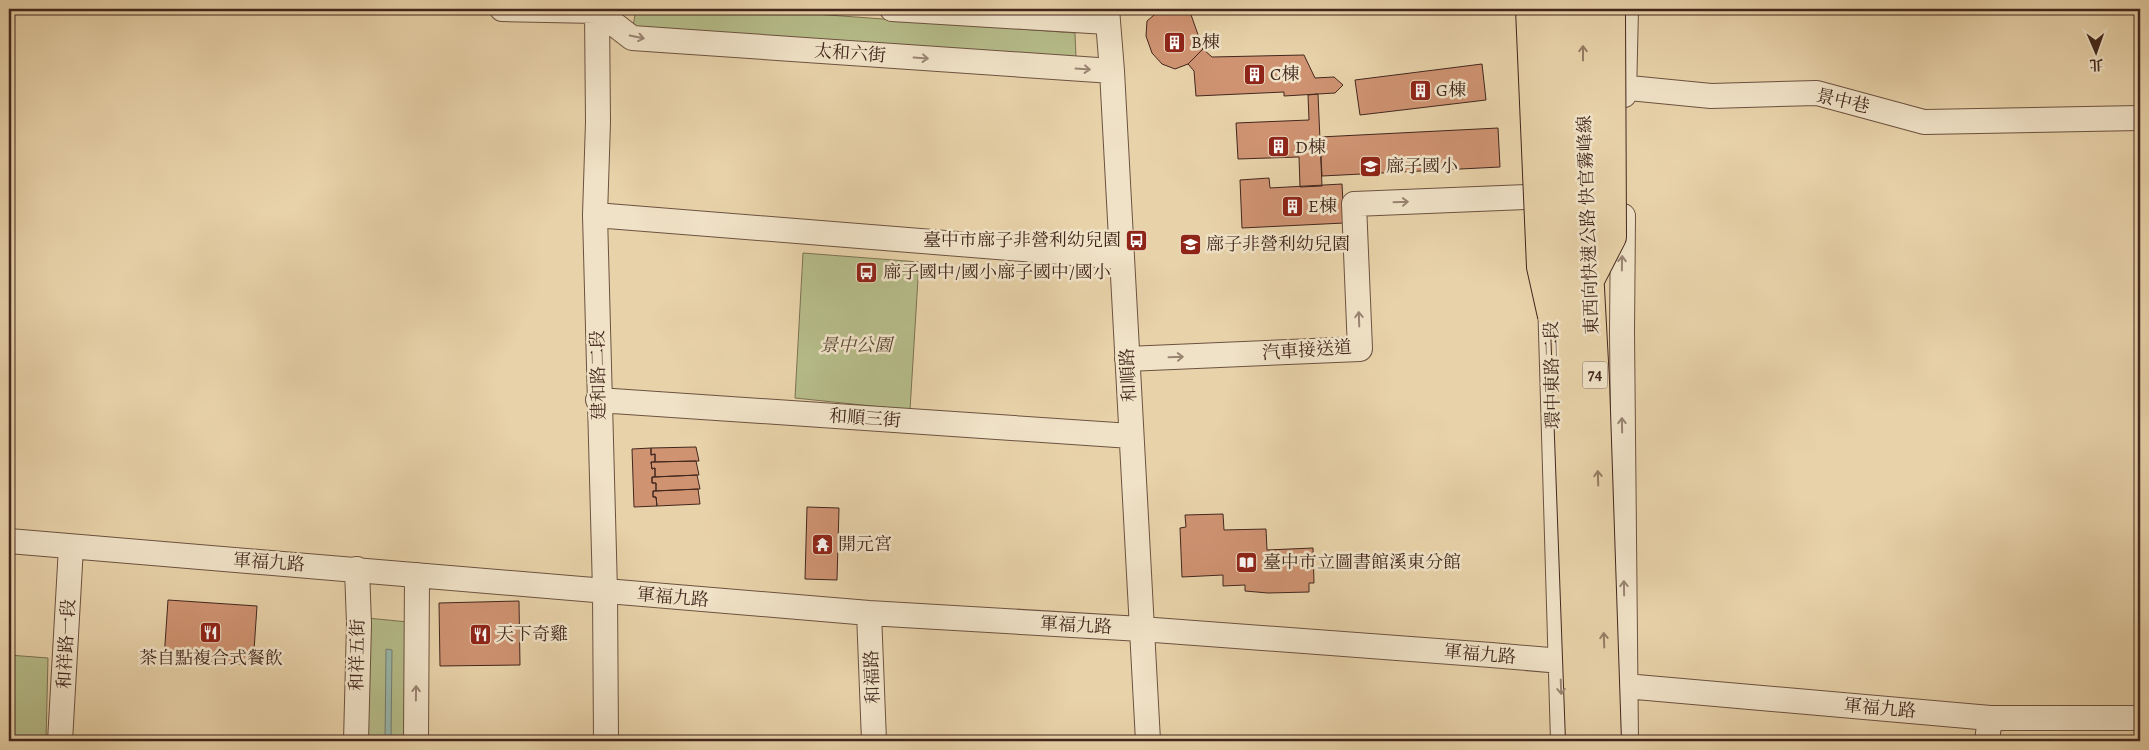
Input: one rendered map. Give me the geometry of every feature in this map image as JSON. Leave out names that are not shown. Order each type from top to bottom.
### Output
[{"type":"highway","points":[[1530,9],[1541,267],[1567,386]]},
{"type":"highway","name":"東西向快速公路 快官霧峰線","points":[[1557,9],[1557,104],[1580,741]]},
{"type":"highway","name":"東西向快速公路 快官霧峰線","points":[[1583,9],[1583,117],[1589,281],[1596,381],[1607,741]]},
{"type":"highway","points":[[1589,281],[1612,237],[1611,9]]},
{"type":"street","points":[[502,9],[598,9]]},
{"type":"street","name":"太和六街","points":[[598,9],[632,38],[1112,71]]},
{"type":"street","name":"建和路二段","points":[[598,9],[598,122],[594,215],[605,591],[606,741]]},
{"type":"street","points":[[892,9],[1107,15]]},
{"type":"street","name":"環中東路二段","points":[[1544,9],[1563,741]]},
{"type":"street","points":[[1626,9],[1622,332],[1626,741]]},
{"type":"street","name":"和順路","points":[[1107,15],[1112,71],[1148,741]]},
{"type":"street","name":"景中巷","points":[[1545,85],[1625,86],[1711,96],[1817,93],[1924,122],[2140,118]]},
{"type":"street","name":"汽車接送道","points":[[1127,359],[1360,349],[1354,204],[1548,196]]},
{"type":"street","points":[[594,215],[1122,257]]},
{"type":"street","name":"和順三街","points":[[598,400],[1131,436]]},
{"type":"street","name":"軍福九路","points":[[9,541],[869,613],[1141,629],[1561,661],[1625,686],[1990,718],[2140,718]]},
{"type":"street","name":"和祥路一段","points":[[60,741],[71,547]]},
{"type":"street","name":"和祥五街","points":[[356,741],[359,624],[357,569]]},
{"type":"street","points":[[416,741],[417,575]]},
{"type":"street","name":"和福路","points":[[869,613],[874,741]]},
{"type":"street","points":[[1987,741],[1990,718]]},
{"type":"street","points":[[60,741],[75,741]]},
{"type":"green space","points":[[636,9],[746,9],[1075,33],[1076,58],[633,26]]},
{"type":"green space","name":"景中公園","points":[[803,253],[919,262],[910,410],[795,398]]},
{"type":"green space","points":[[367,618],[408,622],[409,741],[368,741]]},
{"type":"green space","points":[[9,655],[48,658],[46,740],[9,737]]},
{"type":"shaded area","points":[[386,649],[392,650],[391,741],[385,741]]},
{"type":"building","name":"B棟","points":[[1161,9],[1189,9],[1203,49],[1188,64],[1175,69],[1162,64],[1152,53],[1146,36],[1147,21]]},
{"type":"building","name":"C棟","points":[[1203,49],[1212,57],[1304,55],[1315,78],[1334,77],[1343,85],[1335,93],[1284,96],[1284,92],[1196,96],[1194,71],[1188,64]]},
{"type":"building","name":"G棟","points":[[1482,64],[1486,100],[1360,115],[1355,80]]},
{"type":"building","name":"D棟","points":[[1318,94],[1322,186],[1300,187],[1299,157],[1238,159],[1236,123],[1309,120],[1308,95]]},
{"type":"building","points":[[1498,128],[1500,167],[1322,176],[1320,137]]},
{"type":"building","name":"E棟","points":[[1269,178],[1270,188],[1342,184],[1344,223],[1242,228],[1240,180]]},
{"type":"building","points":[[696,447],[699,461],[655,462],[655,454],[651,455],[651,448]]},
{"type":"building","points":[[651,448],[651,455],[655,454],[655,462],[651,462],[652,469],[655,468],[655,477],[652,477],[652,483],[656,483],[656,491],[653,491],[653,497],[656,497],[657,506],[634,507],[632,449]]},
{"type":"building","points":[[696,461],[699,475],[655,477],[655,468],[652,469],[651,462]]},
{"type":"building","points":[[697,475],[700,489],[656,491],[656,483],[652,483],[652,477]]},
{"type":"building","points":[[698,489],[700,504],[657,506],[656,497],[653,497],[653,491]]},
{"type":"building","name":"開元宮","points":[[807,507],[839,508],[837,580],[805,579]]},
{"type":"building","name":"臺中市立圖書館溪東分館","points":[[1223,514],[1224,530],[1266,529],[1267,550],[1313,548],[1314,583],[1309,583],[1309,592],[1268,593],[1245,591],[1245,585],[1223,586],[1223,575],[1182,577],[1180,528],[1186,527],[1185,515]]},
{"type":"building","name":"茶自點複合式餐飲","points":[[168,600],[257,606],[253,665],[164,659]]},
{"type":"building","name":"天下奇雞","points":[[519,601],[520,665],[440,666],[439,603]]},
{"type":"place","name":"B棟","points":[[1175,42]]},
{"type":"place","name":"C棟","points":[[1254,74]]},
{"type":"place","name":"G棟","points":[[1420,90]]},
{"type":"place","name":"D棟","points":[[1279,147]]},
{"type":"place","name":"廍子國小","points":[[1370,166]]},
{"type":"place","name":"E棟","points":[[1292,206]]},
{"type":"place","name":"臺中市廍子非營利幼兒園","points":[[1137,240]]},
{"type":"place","name":"廍子非營利幼兒園","points":[[1190,244]]},
{"type":"place","name":"廍子國中/國小廍子國中/國小","points":[[867,272]]},
{"type":"place","name":"開元宮","points":[[822,544]]},
{"type":"place","name":"臺中市立圖書館溪東分館","points":[[1247,562]]},
{"type":"place","name":"茶自點複合式餐飲","points":[[211,633]]},
{"type":"place","name":"天下奇雞","points":[[480,634]]}]
